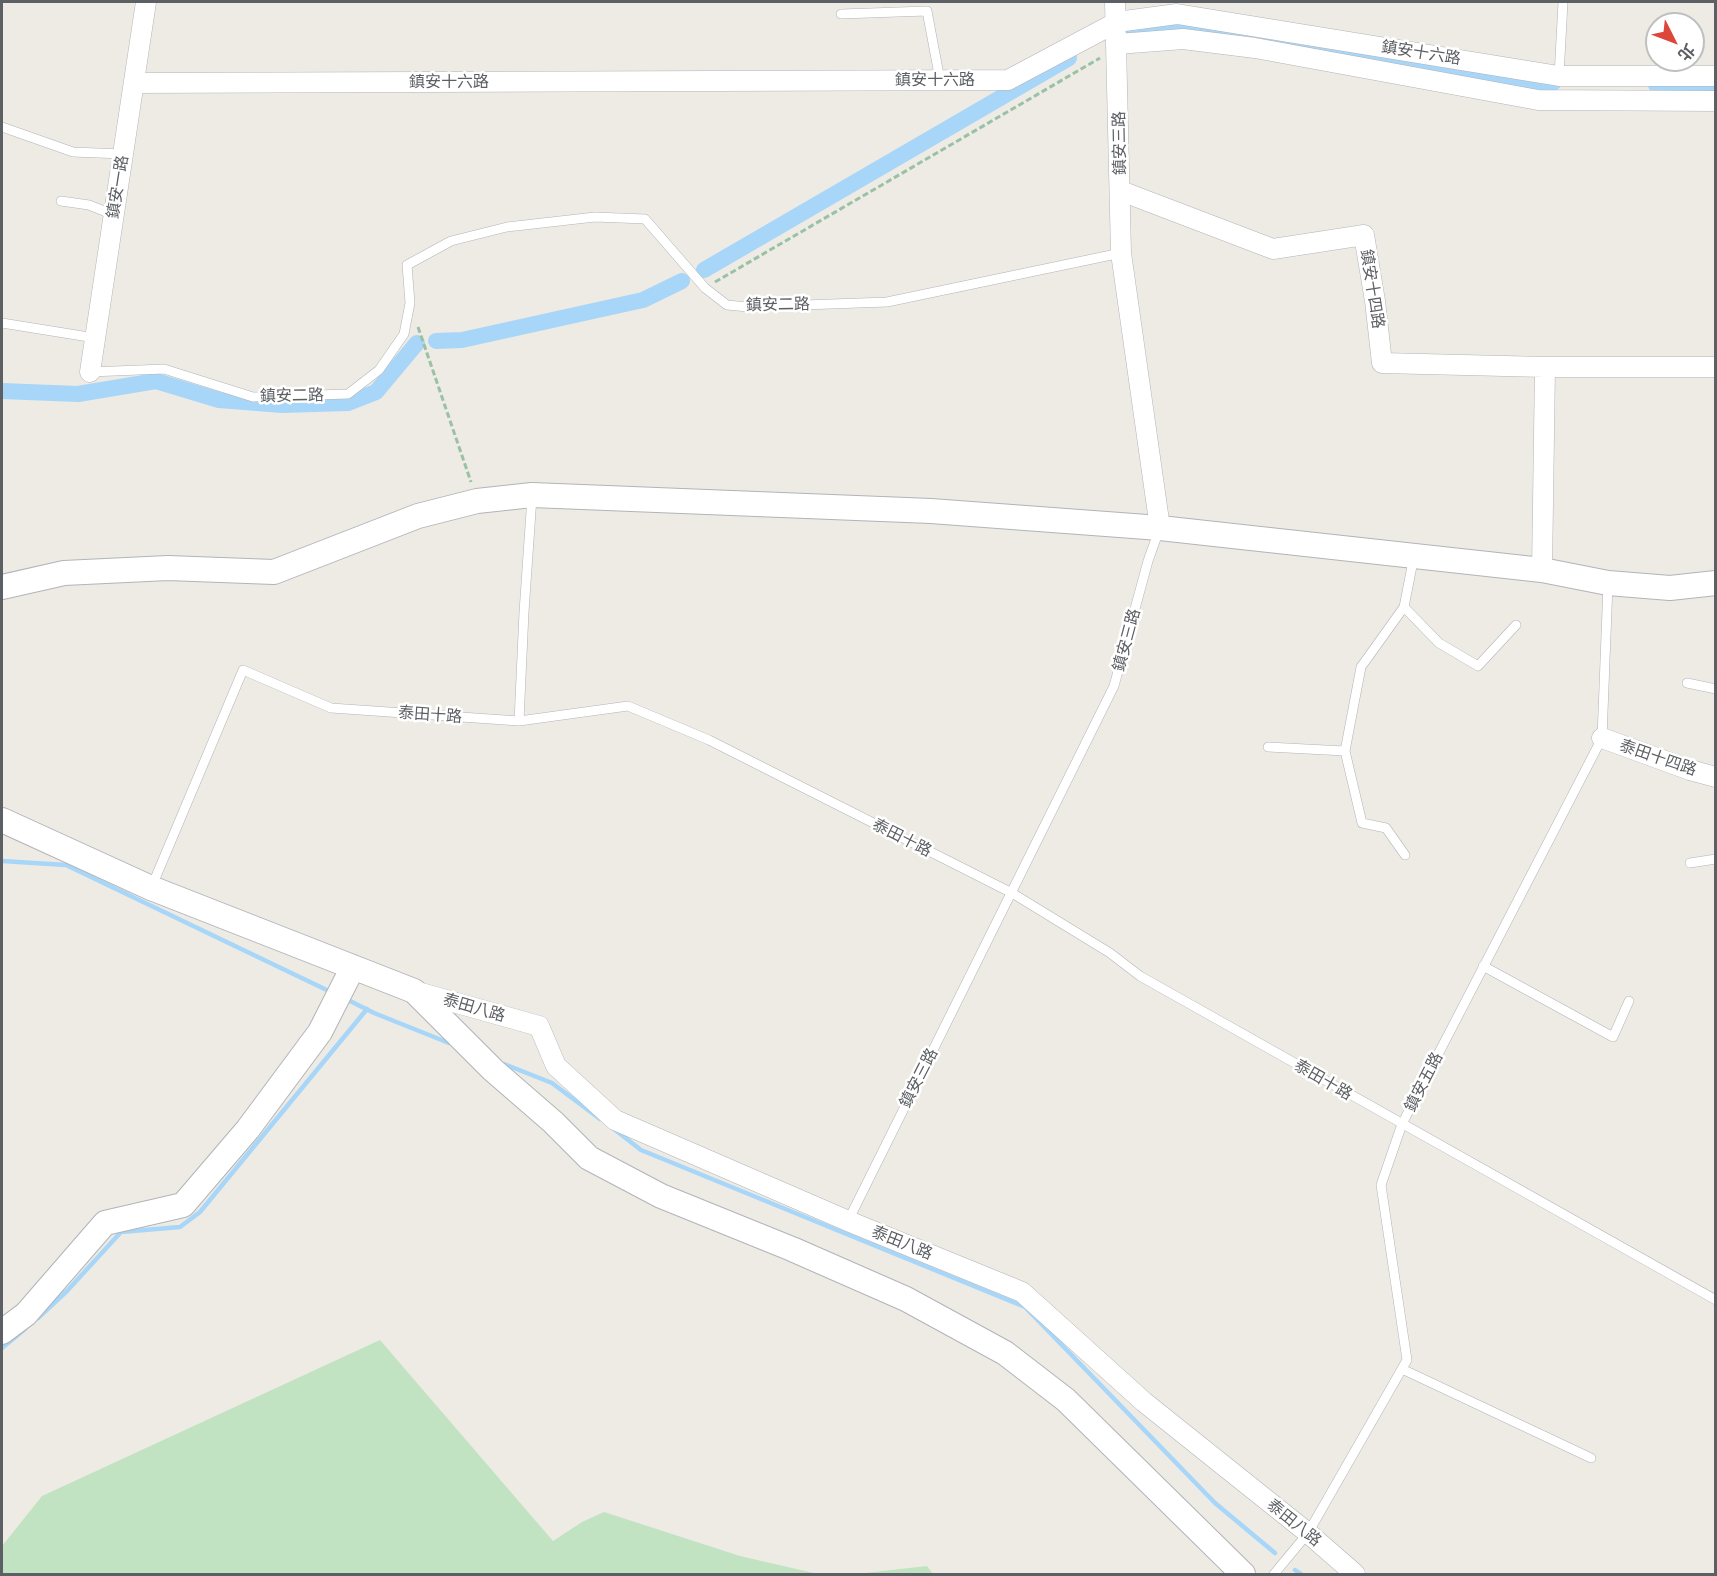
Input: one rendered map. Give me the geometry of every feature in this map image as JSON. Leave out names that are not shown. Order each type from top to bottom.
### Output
[{"type":"street","name":"鎮安一路","points":[[90,372],[146,2]]},
{"type":"street","name":"鎮安三路","points":[[1115,2],[1118,44],[1121,252],[1160,528]]},
{"type":"street","name":"鎮安十六路","points":[[134,83],[1008,80],[1117,22],[1177,14],[1559,76],[1716,76]]},
{"type":"street","points":[[1118,44],[1183,39],[1255,48],[1538,100],[1716,101]]},
{"type":"street","name":"鎮安十四路","points":[[1121,191],[1273,249],[1364,235],[1382,363],[1545,367],[1716,367]]},
{"type":"street","points":[[1542,570],[1545,367]]},
{"type":"street","points":[[2,587],[76,573],[168,568],[274,572],[418,516],[477,501],[532,495],[931,511],[1160,528],[1542,570],[1608,583],[1670,588],[1716,583]]},
{"type":"street","name":"泰田十四路","points":[[1602,738],[1716,777]]},
{"type":"street","points":[[2,820],[151,888],[414,991],[493,1070],[553,1122],[589,1158],[661,1196],[792,1249],[906,1299],[1005,1353],[1066,1401],[1243,1575]]},
{"type":"street","points":[[2,1332],[26,1314],[105,1223],[183,1204],[248,1129],[320,1032],[353,967]]},
{"type":"street","name":"泰田八路","points":[[414,991],[539,1026],[556,1066],[615,1120],[848,1221],[1022,1292],[1144,1402],[1308,1533],[1355,1575]]},
{"type":"lane","points":[[1559,76],[1563,2]]},
{"type":"lane","points":[[841,14],[927,11],[940,80]]},
{"type":"lane","points":[[2,128],[73,152],[123,154]]},
{"type":"lane","points":[[61,201],[89,205],[114,215]]},
{"type":"lane","name":"鎮安二路","points":[[90,372],[164,369],[253,397],[348,394],[379,370],[404,334],[410,303],[407,265],[451,241],[507,227],[595,217],[645,219],[705,288],[727,305],[748,307],[887,302],[1121,252]]},
{"type":"lane","points":[[2,323],[95,339]]},
{"type":"lane","points":[[519,721],[532,495]]},
{"type":"lane","name":"鎮安三路","points":[[848,1221],[1114,686],[1148,561],[1160,528]]},
{"type":"lane","points":[[1405,855],[1386,828],[1362,823],[1345,751],[1361,667],[1404,607],[1414,556]]},
{"type":"lane","name":"鎮安五路","points":[[1274,1575],[1308,1533],[1407,1360],[1381,1185],[1402,1124],[1602,738],[1608,583]]},
{"type":"lane","points":[[1404,607],[1438,643],[1478,666],[1516,625]]},
{"type":"lane","name":"泰田十路","points":[[151,888],[243,670],[331,708],[519,721],[628,705],[709,740],[1012,893],[1110,953],[1140,976],[1716,1300]]},
{"type":"lane","points":[[1686,683],[1716,689]]},
{"type":"lane","points":[[1268,747],[1345,751]]},
{"type":"lane","points":[[1690,863],[1716,859]]},
{"type":"lane","points":[[1483,966],[1613,1037],[1629,1001]]},
{"type":"lane","points":[[1402,1369],[1591,1458]]},
{"type":"path","points":[[705,288],[1105,55],[1118,44]]},
{"type":"path","points":[[410,303],[477,501]]},
{"type":"green space","points":[[380,1340],[553,1541],[582,1522],[604,1512],[740,1556],[818,1574],[2,1574],[2,1546],[42,1496]]},
{"type":"green space","points":[[927,1566],[933,1574],[856,1574]]},
{"type":"waterway","points":[[1121,35],[1163,26],[1206,28],[1490,77],[1553,83]]},
{"type":"waterway","points":[[704,270],[1069,58]]},
{"type":"waterway","points":[[1656,85],[1716,87]]},
{"type":"waterway","points":[[436,341],[462,340],[643,300],[682,281]]},
{"type":"waterway","points":[[2,391],[78,394],[156,381],[219,400],[282,405],[348,403],[376,392],[417,343]]},
{"type":"waterway","points":[[2,861],[66,865],[333,993]]},
{"type":"waterway","points":[[346,999],[374,1013],[449,1043]]},
{"type":"waterway","points":[[38,1318],[67,1291],[121,1232],[180,1227],[200,1212],[367,1009]]},
{"type":"waterway","points":[[504,1064],[552,1083],[600,1119]]},
{"type":"waterway","points":[[614,1129],[641,1150],[1025,1307],[1215,1503],[1275,1553]]},
{"type":"waterway","points":[[2,1348],[25,1329]]},
{"type":"waterway","points":[[1295,1570],[1301,1574]]}]
